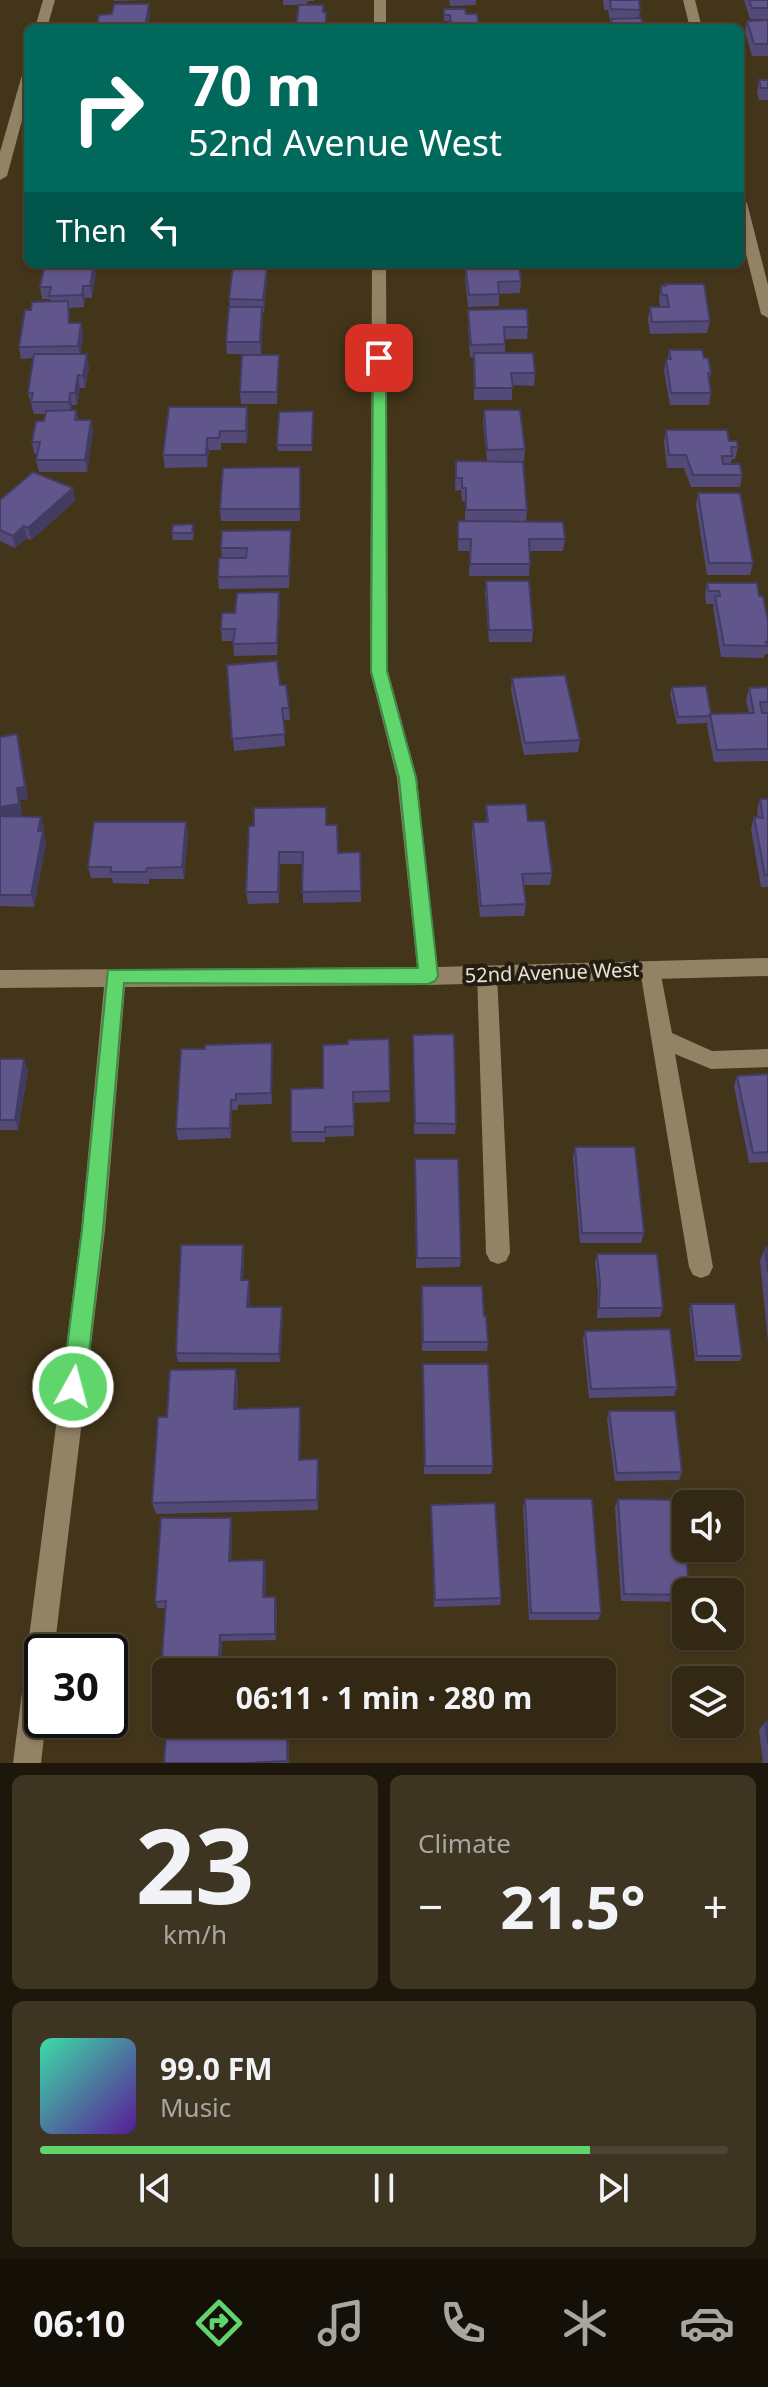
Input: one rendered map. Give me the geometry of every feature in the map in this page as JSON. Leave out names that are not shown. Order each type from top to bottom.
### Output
[{"type":"street","points":[[42,24],[49,0]]},
{"type":"street","points":[[380,0],[380,24]]},
{"type":"street","points":[[689,0],[695,24]]},
{"type":"street","points":[[0,176],[4,143],[24,86]]},
{"type":"street","points":[[744,219],[768,314]]},
{"type":"street","points":[[379,268],[379,671],[407,778],[428,976]]},
{"type":"street","name":"52nd Avenue West","points":[[0,979],[428,976],[768,967]]},
{"type":"street","points":[[650,970],[701,1267]]},
{"type":"street","points":[[487,974],[498,1253]]},
{"type":"street","points":[[27,1763],[93,1230],[115,976]]},
{"type":"street","points":[[661,1038],[711,1060],[768,1058]]},
{"type":"building","points":[[610,0],[639,0],[640,10],[611,9]]},
{"type":"building","points":[[749,0],[768,0],[768,8],[752,8]]},
{"type":"building","points":[[114,4],[149,4],[146,24],[97,24],[99,15],[112,14]]},
{"type":"building","points":[[299,5],[323,5],[326,24],[296,24]]},
{"type":"building","points":[[444,9],[465,9],[466,14],[477,14],[478,24],[451,24],[450,15],[444,15]]},
{"type":"building","points":[[641,18],[643,24],[612,24],[611,19]]},
{"type":"building","points":[[768,20],[768,44],[754,44],[747,21]]},
{"type":"building","points":[[759,80],[768,80],[768,88],[761,88]]},
{"type":"building","points":[[93,268],[90,286],[83,286],[82,295],[49,296],[51,287],[40,287],[44,269]]},
{"type":"building","points":[[233,268],[267,268],[263,300],[229,299]]},
{"type":"building","points":[[465,268],[519,268],[521,281],[498,282],[499,294],[469,295]]},
{"type":"building","points":[[704,284],[710,321],[652,322],[650,307],[669,307],[667,295],[662,295],[661,286]]},
{"type":"building","points":[[68,301],[69,323],[81,323],[78,346],[19,347],[25,310],[31,310],[32,302]]},
{"type":"building","points":[[229,307],[262,307],[260,342],[226,342]]},
{"type":"building","points":[[527,309],[528,327],[504,327],[505,344],[471,345],[468,310]]},
{"type":"building","points":[[669,350],[702,350],[704,358],[708,358],[711,393],[671,393],[666,359],[671,359]]},
{"type":"building","points":[[474,353],[533,353],[535,373],[511,373],[513,388],[475,388]]},
{"type":"building","points":[[34,354],[87,354],[83,376],[78,375],[75,393],[70,393],[69,402],[31,402],[33,393],[28,393]]},
{"type":"building","points":[[242,355],[279,355],[277,392],[240,392]]},
{"type":"building","points":[[169,407],[247,407],[246,431],[220,431],[219,438],[207,438],[206,455],[163,455]]},
{"type":"building","points":[[76,410],[75,420],[91,420],[85,460],[36,460],[40,442],[32,442],[36,421],[44,421],[46,411]]},
{"type":"building","points":[[484,410],[520,410],[525,449],[487,450]]},
{"type":"building","points":[[313,411],[312,445],[277,445],[279,412]]},
{"type":"building","points":[[666,430],[727,430],[729,441],[737,441],[738,447],[731,447],[732,456],[722,456],[723,464],[740,464],[742,475],[693,475],[686,455],[669,455]]},
{"type":"building","points":[[456,461],[523,462],[527,510],[466,510],[466,488],[462,488],[462,478],[456,478]]},
{"type":"building","points":[[300,467],[300,509],[220,509],[223,468]]},
{"type":"building","points":[[33,472],[73,488],[28,528],[24,526],[13,536],[0,530],[0,500]]},
{"type":"building","points":[[698,493],[740,493],[753,563],[709,563]]},
{"type":"building","points":[[458,521],[563,522],[565,539],[529,539],[530,564],[470,564],[471,539],[458,539]]},
{"type":"building","points":[[193,524],[192,533],[172,533],[173,525]]},
{"type":"building","points":[[291,530],[289,576],[218,577],[219,558],[246,558],[247,548],[221,548],[222,531]]},
{"type":"building","points":[[486,581],[529,581],[533,630],[489,630]]},
{"type":"building","points":[[707,583],[757,583],[768,621],[767,646],[724,645],[715,596],[720,596],[719,591],[709,591]]},
{"type":"building","points":[[279,592],[277,643],[233,644],[235,629],[221,629],[222,613],[235,613],[237,593]]},
{"type":"building","points":[[277,661],[280,685],[286,685],[289,708],[282,708],[285,734],[232,739],[227,665]]},
{"type":"building","points":[[565,675],[580,740],[525,743],[512,678]]},
{"type":"building","points":[[706,686],[711,714],[678,717],[672,687]]},
{"type":"building","points":[[768,687],[768,702],[760,702],[762,713],[768,713],[768,749],[717,750],[710,714],[754,713],[749,688]]},
{"type":"building","points":[[17,734],[25,787],[17,788],[19,804],[0,807],[0,737]]},
{"type":"building","points":[[760,799],[768,799],[768,875],[765,875],[754,817],[763,818]]},
{"type":"building","points":[[526,804],[528,821],[545,821],[552,873],[522,874],[526,904],[481,906],[473,822],[488,822],[486,805]]},
{"type":"building","points":[[326,807],[326,825],[337,825],[338,853],[360,852],[361,891],[302,892],[303,852],[279,852],[278,892],[246,892],[249,826],[254,826],[254,808]]},
{"type":"building","points":[[0,816],[41,817],[38,831],[43,831],[31,895],[0,895]]},
{"type":"building","points":[[94,822],[186,822],[182,867],[147,868],[146,872],[111,872],[111,867],[88,867]]},
{"type":"building","points":[[454,1034],[456,1124],[415,1123],[413,1035]]},
{"type":"building","points":[[389,1039],[390,1091],[353,1092],[354,1126],[325,1127],[325,1132],[291,1132],[291,1089],[323,1088],[323,1045],[348,1044],[348,1040]]},
{"type":"building","points":[[272,1043],[271,1093],[236,1094],[236,1100],[231,1100],[230,1128],[176,1129],[181,1049],[205,1049],[205,1045]]},
{"type":"building","points":[[0,1059],[24,1059],[15,1120],[0,1120]]},
{"type":"building","points":[[768,1074],[768,1152],[753,1153],[737,1076]]},
{"type":"building","points":[[575,1147],[635,1147],[644,1233],[582,1233]]},
{"type":"building","points":[[415,1159],[458,1159],[461,1258],[417,1258]]},
{"type":"building","points":[[181,1245],[243,1245],[241,1280],[249,1280],[247,1307],[282,1307],[279,1354],[176,1353]]},
{"type":"building","points":[[597,1254],[657,1254],[663,1308],[599,1308]]},
{"type":"building","points":[[422,1286],[482,1286],[488,1342],[423,1342]]},
{"type":"building","points":[[691,1304],[735,1304],[742,1356],[697,1356]]},
{"type":"building","points":[[670,1329],[677,1387],[591,1389],[585,1331]]},
{"type":"building","points":[[423,1364],[488,1364],[493,1466],[425,1466]]},
{"type":"building","points":[[236,1369],[234,1409],[300,1407],[299,1460],[318,1459],[317,1500],[152,1503],[158,1417],[167,1417],[170,1370]]},
{"type":"building","points":[[609,1411],[675,1411],[682,1472],[617,1473]]},
{"type":"building","points":[[525,1499],[592,1499],[601,1613],[531,1613]]},
{"type":"building","points":[[618,1499],[672,1500],[672,1562],[687,1562],[688,1578],[672,1578],[672,1595],[624,1594]]},
{"type":"building","points":[[495,1503],[501,1598],[435,1600],[431,1505]]},
{"type":"building","points":[[161,1518],[231,1518],[229,1561],[264,1560],[263,1597],[275,1597],[275,1634],[220,1635],[219,1657],[162,1658],[166,1601],[155,1602]]},
{"type":"building","points":[[166,1738],[287,1738],[287,1761],[164,1763]]},
{"type":"route","points":[[73,1387],[93,1230],[115,976],[428,976],[407,778],[379,671],[379,358]]}]
